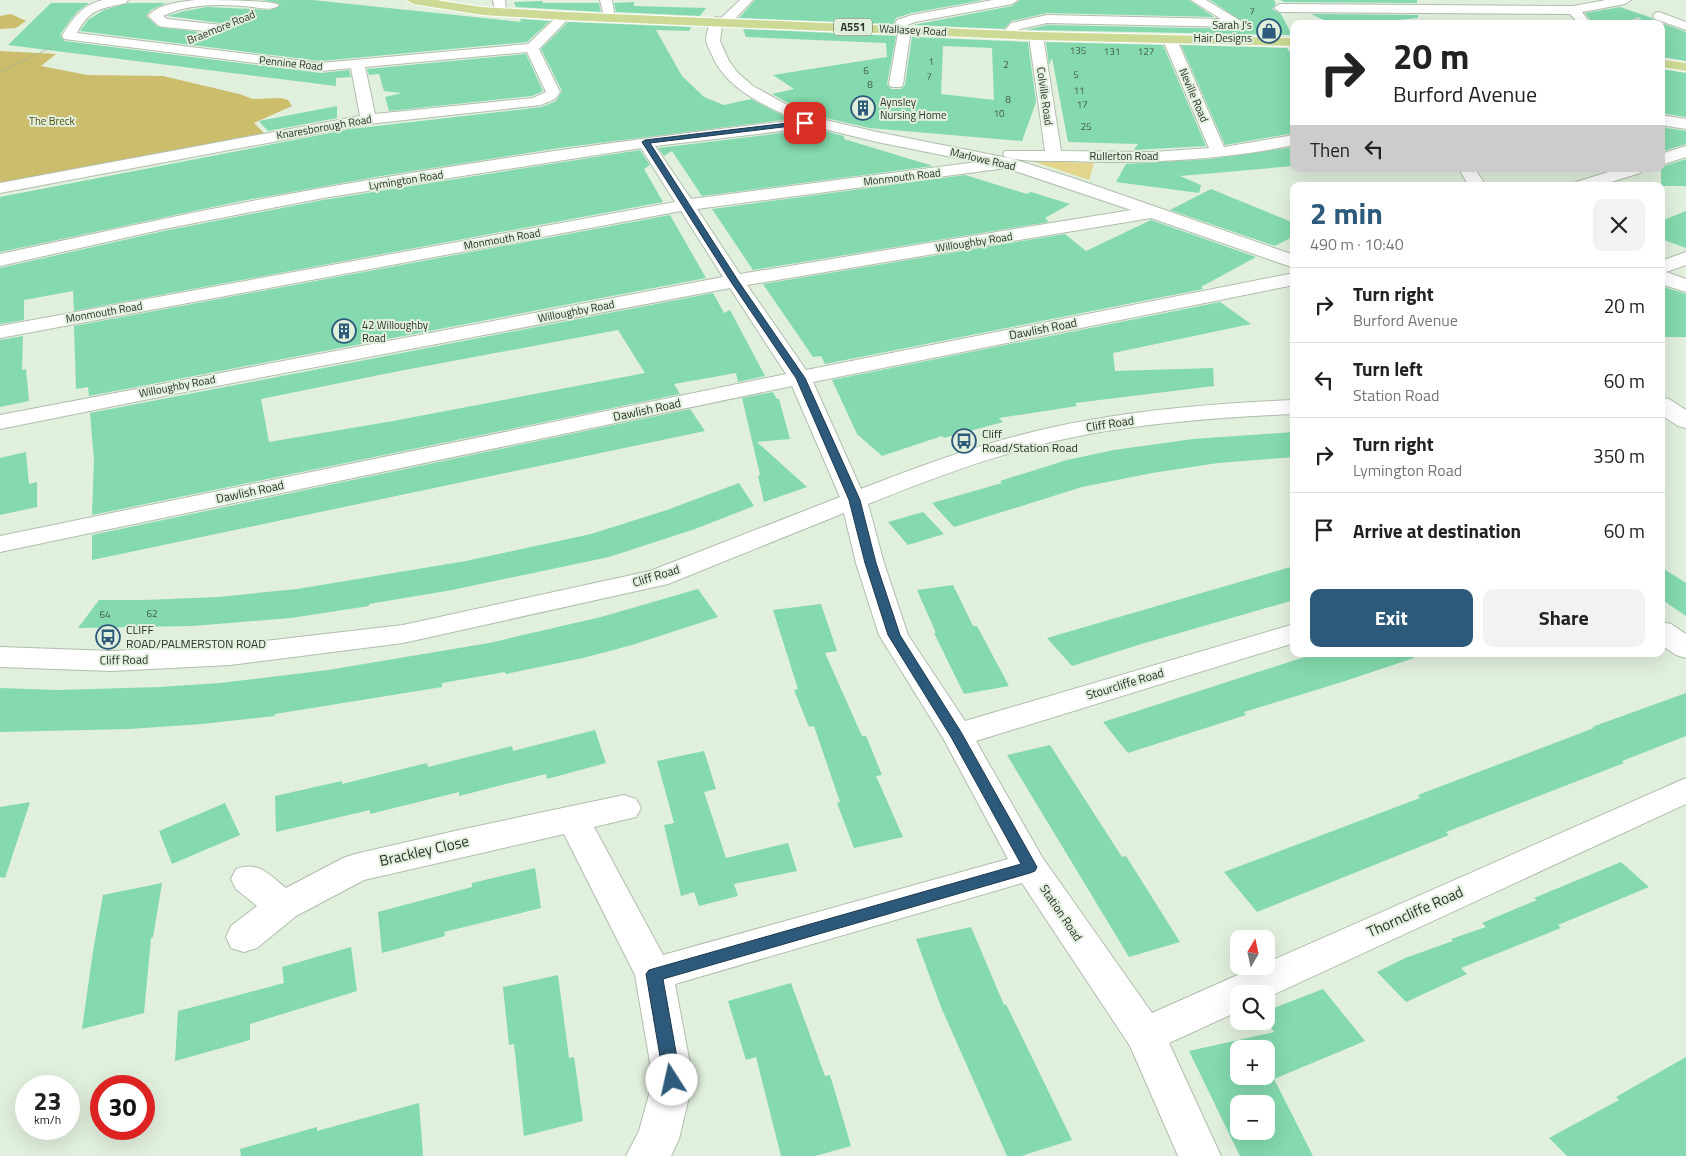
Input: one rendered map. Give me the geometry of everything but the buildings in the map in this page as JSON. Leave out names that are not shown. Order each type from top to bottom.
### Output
[{"type":"main road","name":"Wallasey Road","points":[[413,0],[499,6],[565,16],[720,21],[1036,36],[1290,42]]},
{"type":"main road","points":[[1665,64],[1686,67]]},
{"type":"street","name":"Pennine Road","points":[[122,0],[94,5],[87,9],[69,36],[81,39],[321,67],[532,48]]},
{"type":"street","points":[[606,0],[609,17]]},
{"type":"street","points":[[720,21],[748,0]]},
{"type":"street","points":[[896,84],[902,23],[912,19],[1012,0]]},
{"type":"street","points":[[1008,34],[1016,26],[1047,19],[1238,23],[1197,0]]},
{"type":"street","points":[[1444,0],[1469,8]]},
{"type":"street","points":[[1494,0],[1523,9]]},
{"type":"street","points":[[1542,0],[1573,10],[1582,20]]},
{"type":"street","points":[[1304,20],[1276,6],[1361,4],[1573,10],[1625,0]]},
{"type":"street","name":"Braemore Road","points":[[168,48],[220,27],[164,22],[154,16],[158,12],[220,1],[273,6],[249,15]]},
{"type":"street","points":[[1166,10],[1187,22],[1198,40]]},
{"type":"street","points":[[532,48],[565,16]]},
{"type":"street","points":[[1659,16],[1686,26]]},
{"type":"street","name":"Marlowe Road","points":[[720,21],[713,41],[722,62],[732,74],[748,89],[764,99],[816,122],[1007,164],[1070,183],[1290,261]]},
{"type":"street","name":"Colville Road","points":[[1036,36],[1054,156]]},
{"type":"street","name":"Neville Road","points":[[1170,40],[1218,151]]},
{"type":"street","name":"Knaresborough Road","points":[[0,188],[368,119],[536,102],[550,96],[553,92],[532,48]]},
{"type":"street","points":[[357,64],[368,119]]},
{"type":"street","name":"Lymington Road","points":[[0,260],[164,224],[323,193],[645,142],[816,122]]},
{"type":"street","name":"Rullerton Road","points":[[953,152],[1054,156],[1157,156],[1248,148],[1290,141]]},
{"type":"street","name":"Station Road","points":[[645,142],[735,282],[800,378],[854,500],[870,563],[894,635],[957,735],[1030,867],[1145,1035],[1200,1156]]},
{"type":"street","points":[[1665,159],[1686,151]]},
{"type":"street","name":"Monmouth Road","points":[[0,332],[686,205],[1007,164]]},
{"type":"street","points":[[1594,182],[1625,172]]},
{"type":"street","name":"Willoughby Road","points":[[0,422],[164,388],[735,282],[1153,212]]},
{"type":"street","points":[[1665,266],[1686,258]]},
{"type":"street","points":[[1665,278],[1686,286]]},
{"type":"street","name":"Dawlish Road","points":[[0,544],[800,378],[1290,279]]},
{"type":"street","name":"Cliff Road","points":[[0,657],[112,661],[230,655],[403,634],[658,578],[936,468],[1018,443],[1080,429],[1160,416],[1290,407]]},
{"type":"street","points":[[1665,407],[1686,422],[1665,431]]},
{"type":"street","points":[[1665,633],[1686,648]]},
{"type":"street","name":"Stourcliffe Road","points":[[957,735],[1290,634]]},
{"type":"street","name":"Thorncliffe Road","points":[[1145,1035],[1686,790]]},
{"type":"street","name":"Brackley Close","points":[[244,937],[283,906],[355,868],[459,843],[624,808]]},
{"type":"street","points":[[573,819],[654,974],[672,1080],[658,1139],[648,1156]]},
{"type":"street","points":[[654,974],[1030,867]]},
{"type":"street","points":[[249,879],[283,906]]},
{"type":"path","points":[[0,72],[44,52]]},
{"type":"shaded area","points":[[1032,161],[1094,163],[1089,180]]},
{"type":"green space","points":[[11,14],[26,21],[16,28],[0,29],[0,16]]},
{"type":"green space","name":"The Breck","points":[[0,51],[56,54],[41,66],[87,75],[163,76],[253,99],[281,98],[288,100],[292,106],[254,123],[264,133],[0,184]]},
{"type":"place","name":"Sarah J's Hair Designs","points":[[1269,31]]},
{"type":"place","name":"Aynsley Nursing Home","points":[[863,108]]},
{"type":"place","name":"42 Willoughby Road","points":[[344,331]]},
{"type":"place","name":"Cliff Road/Station Road","points":[[964,441]]},
{"type":"place","name":"CLIFF ROAD/PALMERSTON ROAD","points":[[108,637]]},
{"type":"route","points":[[672,1080],[654,974],[1030,867],[957,735],[894,635],[870,563],[854,500],[800,378],[735,282],[645,142],[805,123]]}]
